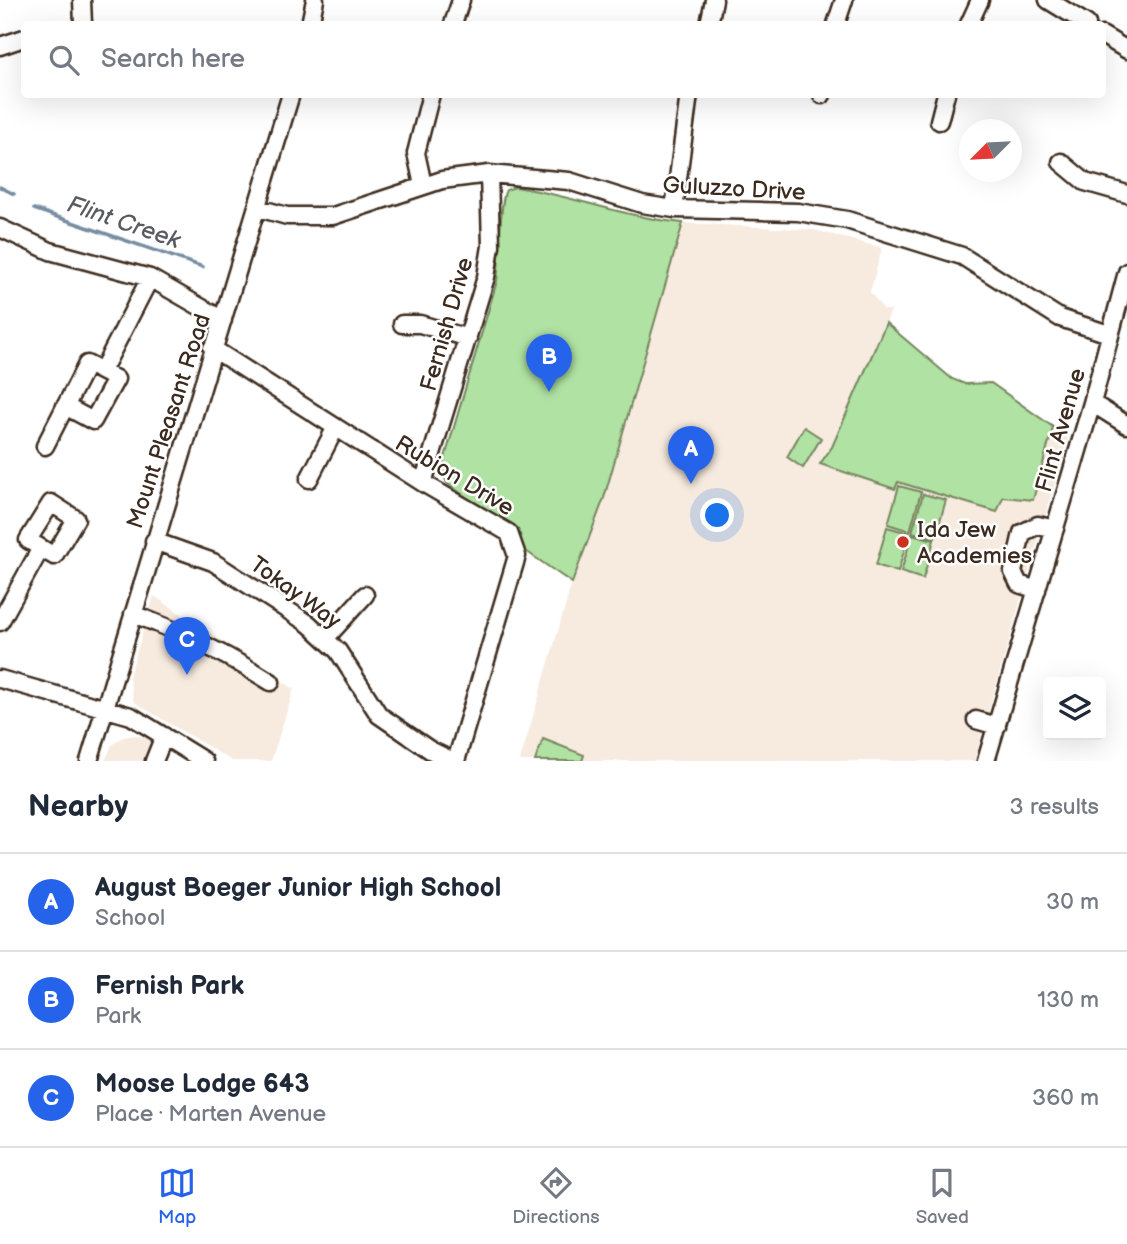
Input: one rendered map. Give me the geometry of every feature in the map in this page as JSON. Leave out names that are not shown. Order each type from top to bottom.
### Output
[{"type":"street","points":[[82,0],[83,21]]},
{"type":"street","points":[[311,21],[315,0]]},
{"type":"street","points":[[454,21],[461,0]]},
{"type":"street","points":[[710,21],[713,0]]},
{"type":"street","points":[[837,21],[844,0]]},
{"type":"street","points":[[970,21],[980,0]]},
{"type":"street","points":[[1048,0],[1082,21]]},
{"type":"street","points":[[1106,37],[1127,50]]},
{"type":"street","points":[[0,47],[21,39]]},
{"type":"street","name":"Mount Pleasant Road","points":[[94,760],[104,709],[132,614],[290,98]]},
{"type":"street","points":[[423,185],[416,153],[430,98]]},
{"type":"street","points":[[674,209],[688,98]]},
{"type":"street","points":[[939,121],[945,98]]},
{"type":"street","points":[[1061,162],[1085,181],[1127,194]]},
{"type":"street","name":"Guluzzo Drive","points":[[258,208],[287,216],[332,216],[423,185],[489,174],[569,181],[642,204],[674,209],[798,212],[847,220],[962,256],[1052,314],[1109,334]]},
{"type":"street","name":"Fernish Drive","points":[[423,483],[486,277],[491,246],[489,174]]},
{"type":"street","points":[[0,228],[50,251],[150,278],[223,320]]},
{"type":"street","name":"Flint Avenue","points":[[986,761],[1092,403],[1127,272]]},
{"type":"street","points":[[102,372],[150,278]]},
{"type":"street","points":[[402,324],[420,324],[468,338]]},
{"type":"street","name":"Rubion Drive","points":[[212,348],[423,483],[509,533],[517,556],[455,761]]},
{"type":"street","points":[[45,446],[65,406],[87,364],[116,379],[93,421],[65,406]]},
{"type":"street","points":[[1092,403],[1127,425]]},
{"type":"street","points":[[309,479],[335,428]]},
{"type":"street","points":[[1037,590],[1019,584],[1013,572],[1022,533],[1038,525],[1055,529]]},
{"type":"street","name":"Tokay Way","points":[[154,541],[213,562],[326,638],[349,666],[366,698],[379,715],[430,750],[455,761]]},
{"type":"street","points":[[0,622],[41,548]]},
{"type":"street","points":[[326,638],[365,595]]},
{"type":"street","points":[[132,614],[170,627],[228,655],[271,682]]},
{"type":"street","points":[[0,679],[131,716],[204,761]]},
{"type":"street","points":[[976,720],[997,726]]},
{"type":"street","points":[[154,761],[164,736]]},
{"type":"shaded area","points":[[683,223],[814,230],[882,248],[870,292],[884,310],[891,310],[886,323],[952,379],[965,384],[991,383],[1068,437],[974,761],[520,761],[572,583],[604,498]]},
{"type":"shaded area","points":[[154,596],[294,689],[271,761],[232,761],[134,702],[129,677]]},
{"type":"shaded area","points":[[135,735],[147,738],[167,752],[165,761],[105,761],[112,745],[123,737]]},
{"type":"green space","points":[[515,187],[640,216],[683,223],[604,498],[572,583],[523,549],[501,523],[447,483],[441,471],[497,281],[504,197],[506,190]]},
{"type":"green space","points":[[886,323],[952,379],[965,384],[991,383],[1053,427],[1033,500],[1003,497],[997,512],[898,482],[895,489],[820,464],[832,447]]},
{"type":"green space","points":[[804,427],[821,438],[803,468],[787,457]]},
{"type":"green space","points":[[899,486],[921,492],[910,531],[888,524]]},
{"type":"green space","points":[[923,494],[946,500],[935,538],[912,532]]},
{"type":"green space","points":[[887,527],[909,533],[898,572],[876,565]]},
{"type":"green space","points":[[912,534],[934,540],[923,579],[901,572]]},
{"type":"green space","points":[[543,739],[584,755],[582,761],[535,761]]},
{"type":"waterway","name":"Flint Creek","points":[[0,187],[14,194]]},
{"type":"waterway","name":"Flint Creek","points":[[34,209],[203,267]]},
{"type":"place","name":"Fernish Park","points":[[549,392]]},
{"type":"place","name":"August Boeger Junior High School","points":[[691,484]]},
{"type":"place","name":"Ida Jew Academies","points":[[903,542]]},
{"type":"place","name":"Moose Lodge 643","points":[[187,675]]}]
